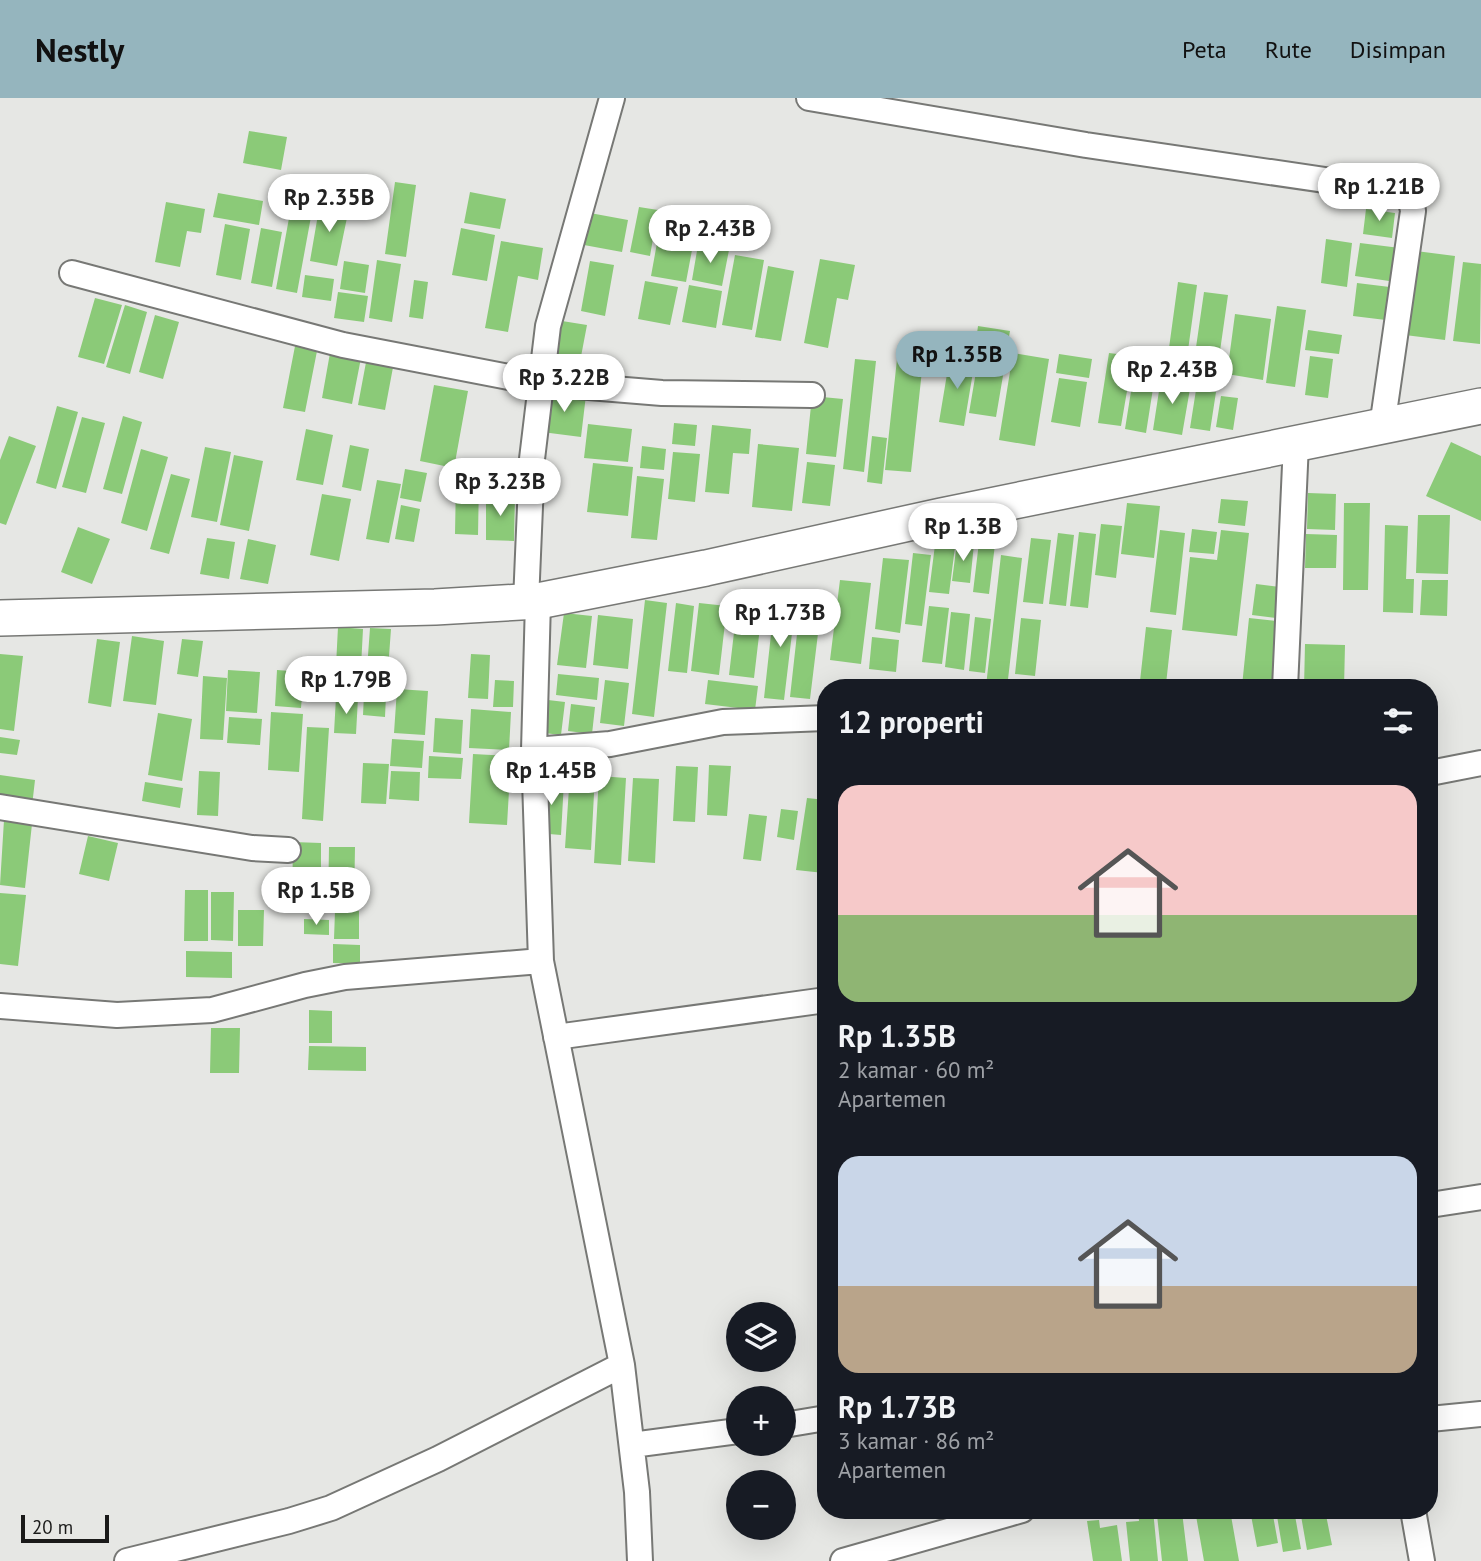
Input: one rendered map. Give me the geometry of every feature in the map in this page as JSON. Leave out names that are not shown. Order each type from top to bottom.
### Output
[{"type":"street","points":[[612,98],[548,326],[540,383],[530,483],[534,750],[541,961],[622,1365],[639,1519],[640,1561]]},
{"type":"street","points":[[808,98],[1086,145],[1385,189],[1401,194],[1411,201],[1413,211],[1382,427]]},
{"type":"street","points":[[72,273],[343,345],[540,383],[662,393],[812,395]]},
{"type":"street","points":[[0,618],[435,607],[532,601],[706,568],[940,516],[1481,406]]},
{"type":"street","points":[[1285,679],[1296,443]]},
{"type":"street","points":[[534,750],[610,744],[723,722],[817,718]]},
{"type":"street","points":[[1438,771],[1481,763]]},
{"type":"street","points":[[0,807],[239,846],[288,850]]},
{"type":"street","points":[[0,1006],[117,1015],[212,1010],[345,977],[541,961]]},
{"type":"street","points":[[556,1037],[817,1001]]},
{"type":"street","points":[[1438,1204],[1481,1197]]},
{"type":"street","points":[[127,1561],[331,1508],[438,1459],[622,1365]]},
{"type":"street","points":[[1438,1418],[1481,1414]]},
{"type":"street","points":[[796,1424],[817,1420]]},
{"type":"street","points":[[632,1445],[726,1433]]},
{"type":"street","points":[[843,1561],[990,1519]]},
{"type":"street","points":[[1415,1519],[1422,1561]]},
{"type":"building","points":[[249,131],[287,137],[281,170],[243,163]]},
{"type":"building","points":[[296,180],[317,184],[297,293],[276,289]]},
{"type":"building","points":[[395,182],[416,185],[406,257],[385,254]]},
{"type":"building","points":[[470,192],[506,199],[500,229],[464,223]]},
{"type":"building","points":[[218,193],[263,201],[259,225],[213,217]]},
{"type":"building","points":[[166,202],[205,209],[201,233],[187,231],[180,267],[155,262]]},
{"type":"building","points":[[320,203],[349,208],[337,266],[310,261]]},
{"type":"building","points":[[639,207],[658,210],[650,256],[630,252]]},
{"type":"building","points":[[1366,209],[1395,213],[1392,238],[1363,234]]},
{"type":"building","points":[[590,213],[628,220],[622,252],[584,245]]},
{"type":"building","points":[[225,224],[250,229],[241,280],[216,275]]},
{"type":"building","points":[[261,228],[282,232],[272,287],[251,283]]},
{"type":"building","points":[[461,228],[495,235],[487,281],[452,275]]},
{"type":"building","points":[[1326,239],[1352,243],[1347,287],[1321,283]]},
{"type":"building","points":[[501,241],[543,248],[538,280],[518,276],[508,332],[485,328]]},
{"type":"building","points":[[657,243],[692,250],[686,282],[651,276]]},
{"type":"building","points":[[1360,243],[1400,248],[1396,282],[1355,276]]},
{"type":"building","points":[[698,245],[729,250],[722,286],[692,280]]},
{"type":"building","points":[[1416,251],[1455,256],[1445,340],[1405,335]]},
{"type":"building","points":[[735,255],[764,260],[752,330],[722,325]]},
{"type":"building","points":[[820,259],[855,265],[848,300],[837,298],[828,348],[804,343]]},
{"type":"building","points":[[377,260],[401,264],[392,322],[369,318]]},
{"type":"building","points":[[344,261],[369,265],[365,293],[340,289]]},
{"type":"building","points":[[590,261],[614,265],[605,316],[581,311]]},
{"type":"building","points":[[1463,262],[1481,264],[1480,344],[1453,341]]},
{"type":"building","points":[[768,266],[794,271],[781,341],[755,337]]},
{"type":"building","points":[[305,275],[334,279],[331,301],[302,297]]},
{"type":"building","points":[[414,280],[428,282],[423,319],[409,317]]},
{"type":"building","points":[[645,281],[678,287],[670,325],[638,319]]},
{"type":"building","points":[[1178,282],[1197,285],[1185,372],[1166,370]]},
{"type":"building","points":[[1357,283],[1398,288],[1394,321],[1353,316]]},
{"type":"building","points":[[689,285],[722,291],[716,328],[682,322]]},
{"type":"building","points":[[338,292],[368,296],[364,322],[334,318]]},
{"type":"building","points":[[1204,292],[1228,295],[1216,379],[1192,375]]},
{"type":"building","points":[[95,298],[122,305],[104,364],[78,357]]},
{"type":"building","points":[[125,305],[147,312],[130,374],[106,367]]},
{"type":"building","points":[[1277,306],[1306,310],[1295,387],[1266,383]]},
{"type":"building","points":[[1235,314],[1271,319],[1263,380],[1227,374]]},
{"type":"building","points":[[155,315],[179,322],[163,379],[139,372]]},
{"type":"building","points":[[562,321],[587,325],[579,367],[554,362]]},
{"type":"building","points":[[978,326],[1010,331],[1006,353],[975,348]]},
{"type":"building","points":[[1308,330],[1342,335],[1339,354],[1305,350]]},
{"type":"building","points":[[296,341],[318,346],[305,412],[283,408]]},
{"type":"building","points":[[898,350],[924,352],[911,472],[885,470]]},
{"type":"building","points":[[330,353],[361,358],[352,404],[322,398]]},
{"type":"building","points":[[1013,353],[1049,359],[1035,446],[999,440]]},
{"type":"building","points":[[1109,353],[1133,356],[1121,426],[1098,423]]},
{"type":"building","points":[[979,354],[1006,358],[996,417],[969,413]]},
{"type":"building","points":[[1059,354],[1092,359],[1089,378],[1056,373]]},
{"type":"building","points":[[950,356],[975,360],[964,426],[939,422]]},
{"type":"building","points":[[1310,356],[1333,359],[1328,398],[1305,395]]},
{"type":"building","points":[[367,357],[394,362],[385,410],[358,405]]},
{"type":"building","points":[[855,359],[876,361],[864,472],[843,469]]},
{"type":"building","points":[[1136,360],[1157,363],[1146,433],[1125,429]]},
{"type":"building","points":[[1059,378],[1087,382],[1080,427],[1051,422]]},
{"type":"building","points":[[1161,378],[1191,383],[1182,435],[1153,430]]},
{"type":"building","points":[[434,385],[468,391],[454,468],[420,461]]},
{"type":"building","points":[[1196,390],[1216,392],[1210,431],[1190,428]]},
{"type":"building","points":[[547,391],[586,395],[581,437],[542,432]]},
{"type":"building","points":[[812,396],[843,399],[836,457],[806,454]]},
{"type":"building","points":[[1221,396],[1238,398],[1233,430],[1216,427]]},
{"type":"building","points":[[57,406],[78,412],[56,489],[36,483]]},
{"type":"building","points":[[123,416],[142,422],[122,494],[103,489]]},
{"type":"building","points":[[82,417],[105,423],[86,493],[62,487]]},
{"type":"building","points":[[674,423],[697,425],[695,446],[672,444]]},
{"type":"building","points":[[588,424],[632,429],[628,462],[584,458]]},
{"type":"building","points":[[712,425],[751,429],[749,454],[733,453],[729,494],[705,492]]},
{"type":"building","points":[[306,429],[333,435],[323,485],[296,480]]},
{"type":"building","points":[[9,436],[36,446],[6,525],[0,523],[0,460]]},
{"type":"building","points":[[872,436],[887,438],[882,484],[867,482]]},
{"type":"building","points":[[1451,442],[1481,456],[1481,521],[1426,496]]},
{"type":"building","points":[[758,444],[799,448],[792,511],[752,507]]},
{"type":"building","points":[[350,445],[369,449],[361,491],[342,487]]},
{"type":"building","points":[[642,446],[666,449],[664,470],[640,468]]},
{"type":"building","points":[[205,447],[231,452],[217,522],[191,517]]},
{"type":"building","points":[[141,449],[168,457],[147,531],[121,523]]},
{"type":"building","points":[[673,452],[700,454],[695,502],[668,499]]},
{"type":"building","points":[[234,455],[263,461],[249,531],[220,525]]},
{"type":"building","points":[[807,462],[835,465],[830,506],[802,503]]},
{"type":"building","points":[[593,463],[633,467],[628,516],[587,512]]},
{"type":"building","points":[[482,466],[515,467],[514,492],[482,492]]},
{"type":"building","points":[[405,469],[427,473],[421,502],[400,498]]},
{"type":"building","points":[[171,474],[190,479],[169,554],[150,549]]},
{"type":"building","points":[[637,476],[664,479],[657,540],[631,538]]},
{"type":"building","points":[[377,480],[401,484],[389,543],[366,539]]},
{"type":"building","points":[[456,480],[479,481],[478,535],[455,534]]},
{"type":"building","points":[[1308,493],[1336,494],[1335,530],[1307,529]]},
{"type":"building","points":[[322,494],[351,499],[339,561],[310,555]]},
{"type":"building","points":[[486,496],[515,496],[514,541],[486,540]]},
{"type":"building","points":[[1221,499],[1248,501],[1245,526],[1218,523]]},
{"type":"building","points":[[1127,503],[1160,506],[1154,558],[1121,554]]},
{"type":"building","points":[[1344,503],[1370,503],[1368,590],[1343,590]]},
{"type":"building","points":[[401,505],[420,509],[414,542],[395,539]]},
{"type":"building","points":[[1418,515],[1450,515],[1448,574],[1416,573]]},
{"type":"building","points":[[1101,524],[1122,526],[1116,578],[1095,575]]},
{"type":"building","points":[[1385,525],[1408,526],[1406,579],[1414,579],[1413,613],[1383,612]]},
{"type":"building","points":[[78,527],[110,539],[92,584],[61,572]]},
{"type":"building","points":[[1192,529],[1217,532],[1214,554],[1189,552]]},
{"type":"building","points":[[1160,530],[1185,533],[1176,615],[1150,612]]},
{"type":"building","points":[[1221,530],[1249,533],[1237,636],[1182,630],[1190,557],[1217,560]]},
{"type":"building","points":[[1079,532],[1096,534],[1088,608],[1070,606]]},
{"type":"building","points":[[1058,533],[1074,535],[1066,606],[1049,604]]},
{"type":"building","points":[[980,534],[996,536],[989,594],[973,592]]},
{"type":"building","points":[[1306,534],[1337,535],[1336,568],[1305,568]]},
{"type":"building","points":[[936,537],[956,539],[949,594],[929,592]]},
{"type":"building","points":[[207,538],[235,542],[229,579],[200,574]]},
{"type":"building","points":[[1031,538],[1051,540],[1043,604],[1023,602]]},
{"type":"building","points":[[248,539],[276,545],[268,584],[240,579]]},
{"type":"building","points":[[957,542],[974,544],[970,583],[952,581]]},
{"type":"building","points":[[913,553],[931,555],[922,626],[905,624]]},
{"type":"building","points":[[1001,555],[1022,558],[1008,679],[987,679]]},
{"type":"building","points":[[883,558],[909,560],[900,633],[875,629]]},
{"type":"building","points":[[840,580],[871,583],[861,664],[830,660]]},
{"type":"building","points":[[1422,580],[1448,580],[1447,616],[1420,615]]},
{"type":"building","points":[[1256,584],[1288,588],[1284,619],[1252,615]]},
{"type":"building","points":[[775,598],[796,600],[784,700],[764,698]]},
{"type":"building","points":[[645,600],[667,603],[654,717],[632,714]]},
{"type":"building","points":[[676,603],[694,606],[687,673],[668,671]]},
{"type":"building","points":[[699,603],[727,606],[719,675],[691,671]]},
{"type":"building","points":[[929,606],[949,608],[942,664],[922,662]]},
{"type":"building","points":[[737,607],[762,610],[754,678],[729,675]]},
{"type":"building","points":[[800,607],[821,609],[810,699],[790,697]]},
{"type":"building","points":[[951,612],[970,614],[964,670],[945,667]]},
{"type":"building","points":[[564,613],[592,616],[586,668],[557,665]]},
{"type":"building","points":[[598,615],[633,619],[628,669],[593,665]]},
{"type":"building","points":[[975,617],[991,619],[985,673],[969,671]]},
{"type":"building","points":[[1021,618],[1041,620],[1035,676],[1015,674]]},
{"type":"building","points":[[1249,618],[1285,622],[1278,679],[1243,679]]},
{"type":"building","points":[[338,627],[363,629],[360,686],[335,685]]},
{"type":"building","points":[[1146,627],[1172,630],[1167,679],[1140,679]]},
{"type":"building","points":[[370,628],[391,629],[388,670],[367,669]]},
{"type":"building","points":[[132,636],[164,641],[156,705],[123,701]]},
{"type":"building","points":[[872,637],[899,640],[896,672],[869,669]]},
{"type":"building","points":[[97,639],[120,642],[111,707],[88,703]]},
{"type":"building","points":[[182,639],[203,641],[198,677],[177,674]]},
{"type":"building","points":[[1305,644],[1345,645],[1344,679],[1304,679]]},
{"type":"building","points":[[0,654],[23,656],[14,731],[0,729]]},
{"type":"building","points":[[471,654],[490,655],[488,699],[468,698]]},
{"type":"building","points":[[228,670],[260,672],[257,713],[226,711]]},
{"type":"building","points":[[277,670],[304,672],[301,708],[275,706]]},
{"type":"building","points":[[365,673],[387,674],[385,717],[363,715]]},
{"type":"building","points":[[558,674],[599,678],[597,700],[556,695]]},
{"type":"building","points":[[203,676],[227,678],[223,740],[200,739]]},
{"type":"building","points":[[495,680],[514,681],[513,707],[493,707]]},
{"type":"building","points":[[605,680],[629,683],[624,726],[600,723]]},
{"type":"building","points":[[708,680],[758,686],[755,710],[705,704]]},
{"type":"building","points":[[397,689],[428,691],[425,735],[394,733]]},
{"type":"building","points":[[336,697],[358,698],[356,734],[334,733]]},
{"type":"building","points":[[548,700],[565,702],[561,735],[544,733]]},
{"type":"building","points":[[571,704],[595,707],[592,734],[568,731]]},
{"type":"building","points":[[471,709],[511,712],[509,750],[469,748]]},
{"type":"building","points":[[271,712],[303,714],[299,772],[268,770]]},
{"type":"building","points":[[158,713],[192,719],[182,781],[148,775]]},
{"type":"building","points":[[229,717],[262,719],[260,745],[227,743]]},
{"type":"building","points":[[435,718],[463,720],[461,754],[433,752]]},
{"type":"building","points":[[307,727],[329,728],[323,821],[302,819]]},
{"type":"building","points":[[0,737],[20,740],[17,755],[0,753]]},
{"type":"building","points":[[392,739],[424,741],[422,768],[390,766]]},
{"type":"building","points":[[473,754],[511,756],[507,825],[469,823]]},
{"type":"building","points":[[429,756],[463,758],[461,779],[428,778]]},
{"type":"building","points":[[363,763],[389,764],[386,804],[361,803]]},
{"type":"building","points":[[709,765],[731,766],[727,816],[707,815]]},
{"type":"building","points":[[676,766],[698,767],[695,822],[673,821]]},
{"type":"building","points":[[199,771],[220,772],[218,816],[197,815]]},
{"type":"building","points":[[391,771],[420,772],[419,801],[389,799]]},
{"type":"building","points":[[570,773],[595,775],[591,850],[565,848]]},
{"type":"building","points":[[0,775],[35,780],[32,806],[0,802]]},
{"type":"building","points":[[599,776],[626,778],[621,865],[594,863]]},
{"type":"building","points":[[633,778],[659,779],[655,863],[628,861]]},
{"type":"building","points":[[540,779],[564,781],[561,835],[537,833]]},
{"type":"building","points":[[145,782],[183,788],[180,808],[142,801]]},
{"type":"building","points":[[807,798],[817,799],[817,872],[796,870]]},
{"type":"building","points":[[781,809],[798,811],[794,840],[777,837]]},
{"type":"building","points":[[749,814],[767,816],[761,861],[743,859]]},
{"type":"building","points":[[4,820],[32,824],[25,888],[0,885]]},
{"type":"building","points":[[88,836],[118,843],[109,881],[79,874]]},
{"type":"building","points":[[293,842],[321,843],[321,905],[292,905]]},
{"type":"building","points":[[329,847],[355,847],[354,905],[328,905]]},
{"type":"building","points":[[185,890],[208,890],[208,941],[184,941]]},
{"type":"building","points":[[211,892],[234,892],[233,941],[211,940]]},
{"type":"building","points":[[0,893],[26,895],[18,966],[0,964]]},
{"type":"building","points":[[238,910],[264,910],[263,946],[238,946]]},
{"type":"building","points":[[335,911],[359,911],[359,939],[334,939]]},
{"type":"building","points":[[304,919],[329,920],[329,935],[304,934]]},
{"type":"building","points":[[333,944],[360,945],[360,964],[333,963]]},
{"type":"building","points":[[186,951],[232,952],[232,978],[186,977]]},
{"type":"building","points":[[309,1010],[332,1011],[332,1043],[309,1043]]},
{"type":"building","points":[[211,1028],[240,1028],[239,1073],[210,1073]]},
{"type":"building","points":[[309,1046],[366,1047],[366,1071],[308,1070]]},
{"type":"building","points":[[1154,1519],[1158,1561],[1130,1561],[1126,1522]]},
{"type":"building","points":[[1157,1519],[1183,1519],[1188,1561],[1162,1561]]},
{"type":"building","points":[[1197,1519],[1232,1519],[1239,1561],[1204,1561]]},
{"type":"building","points":[[1252,1519],[1274,1519],[1278,1543],[1257,1547]]},
{"type":"building","points":[[1278,1519],[1296,1519],[1301,1549],[1283,1552]]},
{"type":"building","points":[[1302,1519],[1327,1519],[1332,1545],[1307,1550]]},
{"type":"building","points":[[1099,1520],[1100,1528],[1117,1525],[1122,1561],[1093,1561],[1087,1521]]}]
